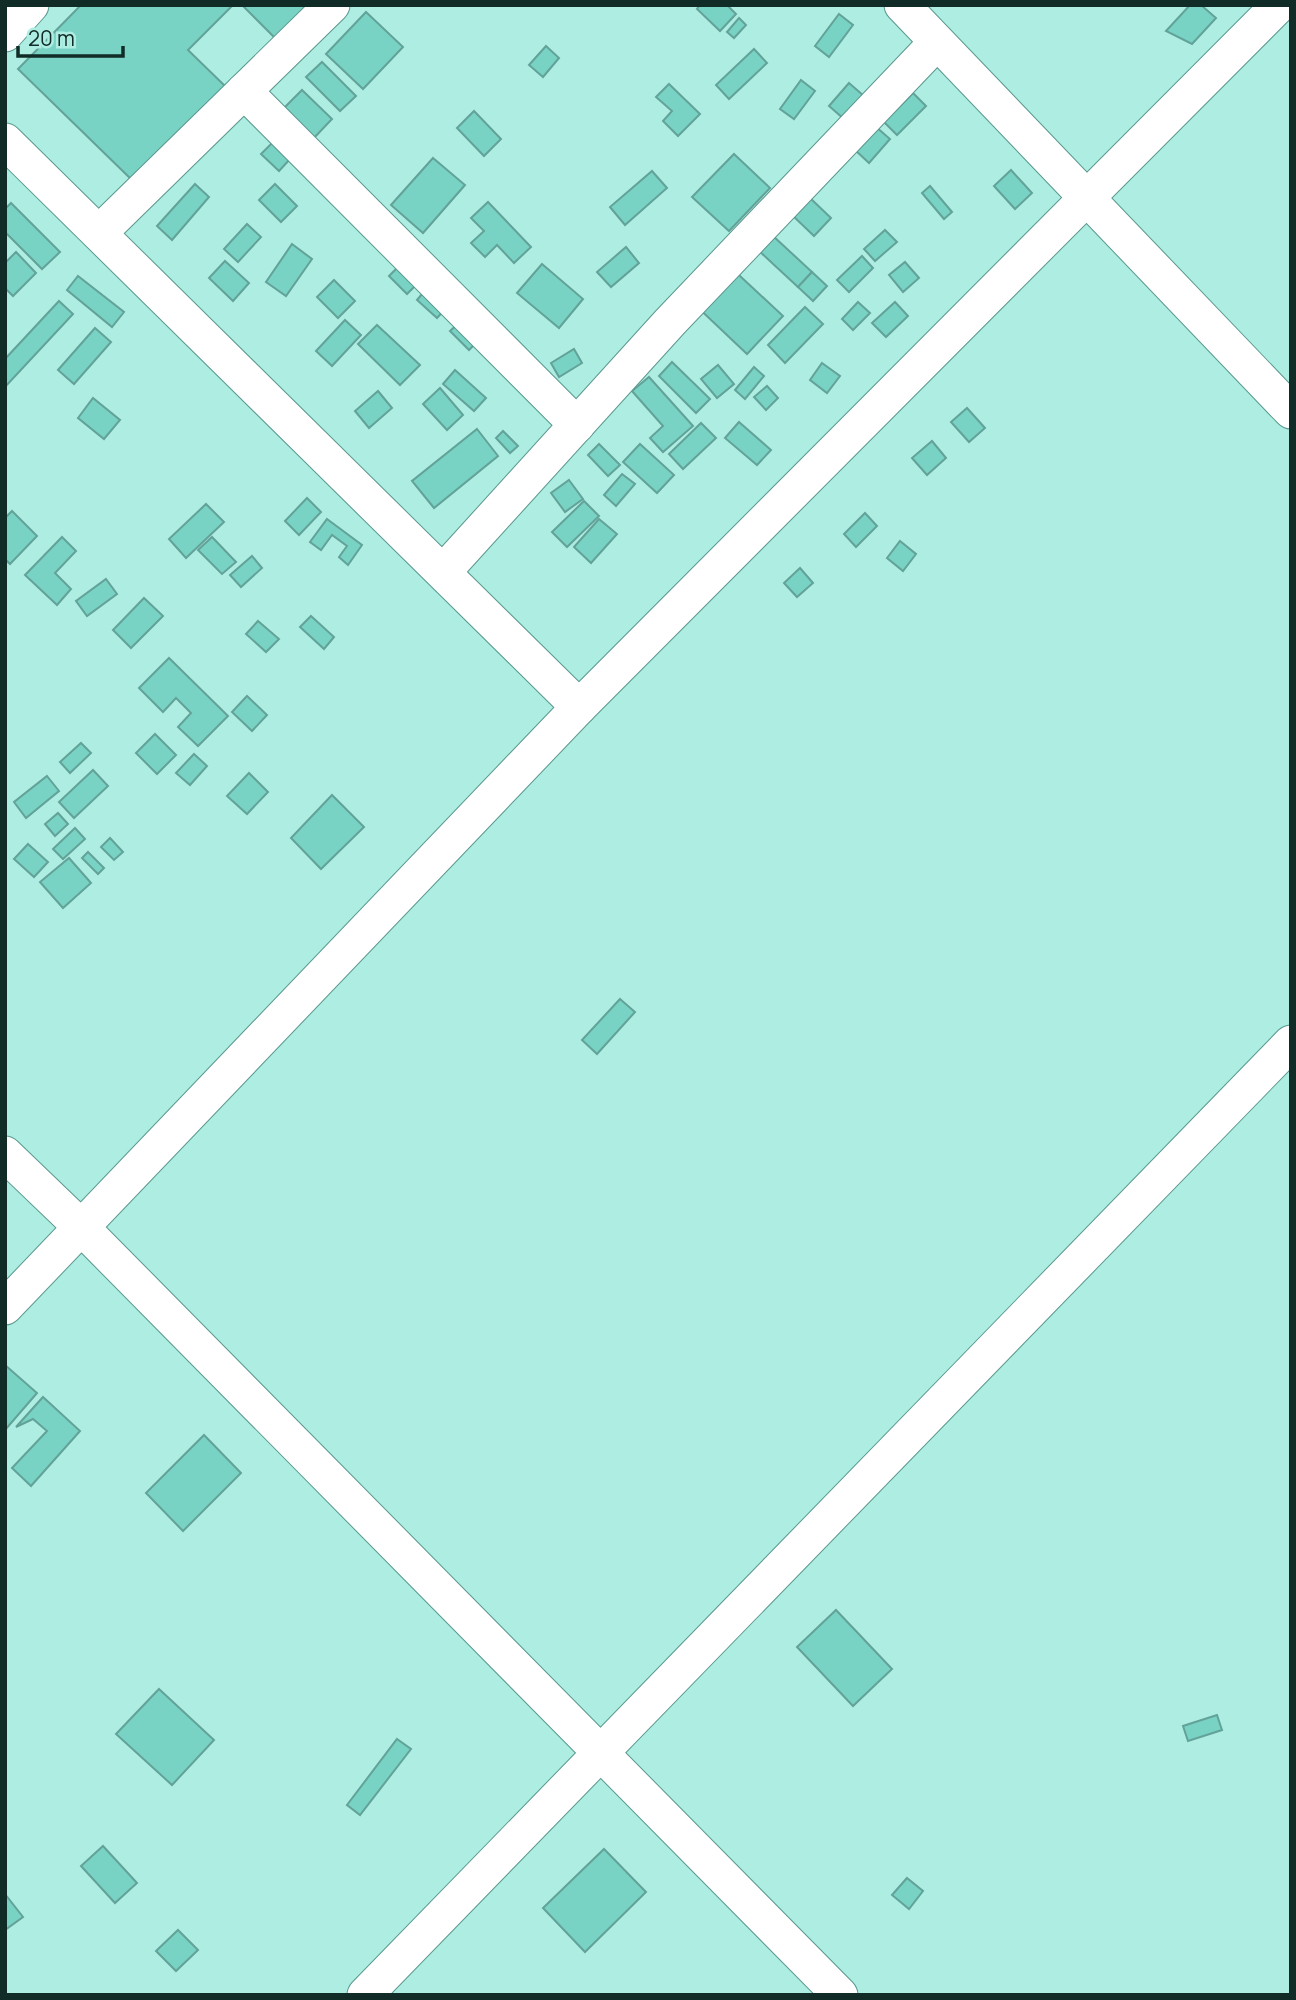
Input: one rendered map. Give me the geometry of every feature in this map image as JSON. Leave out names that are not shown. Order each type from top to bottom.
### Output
[{"type":"street","points":[[5,34],[31,5]]},
{"type":"street","points":[[99,233],[332,5]]},
{"type":"street","points":[[902,5],[1291,411]]},
{"type":"street","points":[[5,1307],[579,707],[1279,5]]},
{"type":"street","points":[[444,571],[670,322],[936,43]]},
{"type":"street","points":[[244,91],[577,425]]},
{"type":"street","points":[[5,141],[579,707]]},
{"type":"street","points":[[365,1995],[1291,1043]]},
{"type":"street","points":[[5,1154],[82,1228],[840,1995]]},
{"type":"building","points":[[81,5],[233,5],[188,50],[225,86],[133,181],[18,69]]},
{"type":"building","points":[[242,5],[311,5],[277,40]]},
{"type":"building","points":[[700,5],[727,5],[736,14],[720,31],[697,9]]},
{"type":"building","points":[[1190,5],[1201,5],[1216,18],[1192,44],[1166,31]]},
{"type":"building","points":[[366,12],[403,47],[363,89],[326,54]]},
{"type":"building","points":[[839,14],[853,25],[829,57],[815,46]]},
{"type":"building","points":[[739,18],[746,25],[734,38],[727,32]]},
{"type":"building","points":[[546,46],[559,58],[543,77],[529,65]]},
{"type":"building","points":[[754,49],[767,63],[729,99],[716,85]]},
{"type":"building","points":[[322,62],[356,96],[340,111],[306,77]]},
{"type":"building","points":[[801,80],[815,91],[794,119],[780,109]]},
{"type":"building","points":[[849,83],[864,96],[844,119],[829,106]]},
{"type":"building","points":[[669,84],[700,114],[678,136],[663,121],[672,111],[656,97]]},
{"type":"building","points":[[302,90],[332,119],[312,140],[282,110]]},
{"type":"building","points":[[913,93],[926,106],[897,135],[884,122]]},
{"type":"building","points":[[474,111],[501,139],[484,156],[457,128]]},
{"type":"building","points":[[875,126],[890,139],[869,163],[854,149]]},
{"type":"building","points":[[272,143],[290,159],[279,171],[261,154]]},
{"type":"building","points":[[734,154],[770,188],[729,231],[692,197]]},
{"type":"building","points":[[433,158],[465,185],[423,233],[391,205]]},
{"type":"building","points":[[1011,170],[1032,193],[1015,209],[994,186]]},
{"type":"building","points":[[652,171],[667,188],[625,225],[610,207]]},
{"type":"building","points":[[195,184],[209,197],[172,240],[157,226]]},
{"type":"building","points":[[275,184],[297,206],[281,222],[259,200]]},
{"type":"building","points":[[930,186],[952,212],[944,219],[922,193]]},
{"type":"building","points":[[808,196],[831,218],[814,236],[791,214]]},
{"type":"building","points":[[488,202],[531,247],[514,263],[497,245],[485,257],[471,243],[484,231],[471,218]]},
{"type":"building","points":[[11,203],[60,252],[42,269],[5,232],[5,209]]},
{"type":"building","points":[[247,224],[261,237],[238,262],[224,249]]},
{"type":"building","points":[[885,230],[897,242],[875,261],[864,249]]},
{"type":"building","points":[[772,235],[812,272],[798,287],[758,250]]},
{"type":"building","points":[[292,244],[312,259],[286,296],[266,282]]},
{"type":"building","points":[[626,247],[639,263],[611,287],[597,272]]},
{"type":"building","points":[[16,252],[36,273],[13,296],[5,288],[5,263]]},
{"type":"building","points":[[862,256],[873,268],[849,292],[837,280]]},
{"type":"building","points":[[406,259],[424,277],[407,294],[389,276]]},
{"type":"building","points":[[225,261],[249,283],[233,301],[209,278]]},
{"type":"building","points":[[905,262],[919,278],[903,292],[889,275]]},
{"type":"building","points":[[726,263],[783,316],[747,354],[691,301]]},
{"type":"building","points":[[542,264],[583,299],[559,328],[517,293]]},
{"type":"building","points":[[812,272],[827,286],[813,301],[798,287]]},
{"type":"building","points":[[78,276],[124,312],[112,327],[67,290]]},
{"type":"building","points":[[334,280],[355,301],[338,318],[317,297]]},
{"type":"building","points":[[427,288],[447,307],[437,318],[417,300]]},
{"type":"building","points":[[59,301],[73,314],[5,387],[5,359]]},
{"type":"building","points":[[858,302],[870,313],[853,330],[842,319]]},
{"type":"building","points":[[895,302],[908,316],[886,337],[872,323]]},
{"type":"building","points":[[805,307],[823,324],[785,363],[768,345]]},
{"type":"building","points":[[345,320],[361,335],[332,366],[316,351]]},
{"type":"building","points":[[462,320],[480,339],[469,350],[450,331]]},
{"type":"building","points":[[377,325],[420,365],[400,385],[358,344]]},
{"type":"building","points":[[95,328],[111,342],[74,384],[58,370]]},
{"type":"building","points":[[574,349],[582,363],[559,377],[551,363]]},
{"type":"building","points":[[672,362],[710,399],[696,413],[659,376]]},
{"type":"building","points":[[822,363],[840,376],[827,393],[810,380]]},
{"type":"building","points":[[718,365],[734,384],[717,398],[701,379]]},
{"type":"building","points":[[754,367],[764,376],[745,399],[735,390]]},
{"type":"building","points":[[455,370],[486,398],[474,411],[443,384]]},
{"type":"building","points":[[649,377],[693,426],[663,452],[650,438],[663,426],[632,391]]},
{"type":"building","points":[[767,386],[778,398],[766,410],[754,397]]},
{"type":"building","points":[[440,388],[463,415],[447,430],[423,404]]},
{"type":"building","points":[[378,391],[392,408],[369,428],[355,411]]},
{"type":"building","points":[[93,398],[120,420],[104,439],[78,418]]},
{"type":"building","points":[[967,408],[985,428],[969,442],[951,422]]},
{"type":"building","points":[[739,422],[771,450],[757,465],[725,438]]},
{"type":"building","points":[[701,423],[716,438],[683,469],[669,454]]},
{"type":"building","points":[[477,429],[498,456],[434,508],[412,481]]},
{"type":"building","points":[[503,431],[518,446],[510,453],[496,438]]},
{"type":"building","points":[[932,441],[946,458],[927,475],[912,458]]},
{"type":"building","points":[[599,444],[620,465],[608,476],[588,455]]},
{"type":"building","points":[[640,444],[674,475],[657,493],[623,462]]},
{"type":"building","points":[[622,474],[635,484],[616,506],[604,495]]},
{"type":"building","points":[[569,480],[583,499],[565,512],[551,493]]},
{"type":"building","points":[[307,498],[321,512],[299,535],[285,521]]},
{"type":"building","points":[[584,501],[599,516],[567,547],[552,532]]},
{"type":"building","points":[[206,504],[224,522],[186,558],[169,539]]},
{"type":"building","points":[[12,511],[37,536],[10,564],[5,559],[5,518]]},
{"type":"building","points":[[865,513],[877,526],[856,547],[844,534]]},
{"type":"building","points":[[327,519],[362,545],[348,565],[339,557],[347,546],[332,535],[321,550],[310,542]]},
{"type":"building","points":[[599,519],[617,534],[591,563],[574,547]]},
{"type":"building","points":[[62,537],[76,551],[55,573],[71,589],[57,605],[25,575]]},
{"type":"building","points":[[212,537],[236,562],[222,574],[198,550]]},
{"type":"building","points":[[900,541],[916,554],[903,571],[887,558]]},
{"type":"building","points":[[252,556],[262,568],[241,587],[230,575]]},
{"type":"building","points":[[800,568],[813,583],[797,597],[784,583]]},
{"type":"building","points":[[106,579],[117,594],[87,616],[76,601]]},
{"type":"building","points":[[144,598],[163,616],[131,648],[113,630]]},
{"type":"building","points":[[311,616],[334,637],[324,649],[300,627]]},
{"type":"building","points":[[258,621],[279,639],[266,652],[246,634]]},
{"type":"building","points":[[169,658],[228,716],[198,746],[178,727],[191,713],[176,698],[163,712],[139,688]]},
{"type":"building","points":[[247,696],[267,715],[252,731],[232,712]]},
{"type":"building","points":[[155,734],[176,755],[157,774],[136,753]]},
{"type":"building","points":[[81,743],[91,753],[70,773],[60,762]]},
{"type":"building","points":[[194,754],[207,766],[190,785],[176,773]]},
{"type":"building","points":[[93,770],[108,786],[74,818],[59,802]]},
{"type":"building","points":[[249,773],[268,792],[247,814],[227,796]]},
{"type":"building","points":[[47,776],[59,791],[26,818],[14,802]]},
{"type":"building","points":[[332,795],[364,827],[321,869],[291,838]]},
{"type":"building","points":[[58,813],[68,824],[55,836],[45,824]]},
{"type":"building","points":[[75,828],[85,839],[63,859],[53,849]]},
{"type":"building","points":[[110,838],[123,852],[114,860],[101,847]]},
{"type":"building","points":[[28,844],[48,862],[34,877],[14,859]]},
{"type":"building","points":[[88,852],[104,868],[98,874],[82,858]]},
{"type":"building","points":[[69,858],[91,883],[63,908],[40,882]]},
{"type":"building","points":[[620,999],[635,1012],[597,1054],[582,1040]]},
{"type":"building","points":[[5,1365],[37,1393],[5,1430]]},
{"type":"building","points":[[43,1397],[80,1431],[31,1486],[12,1468],[47,1431],[33,1419],[16,1427]]},
{"type":"building","points":[[204,1435],[241,1473],[183,1531],[146,1493]]},
{"type":"building","points":[[836,1610],[892,1669],[853,1706],[797,1647]]},
{"type":"building","points":[[159,1689],[214,1740],[172,1785],[116,1734]]},
{"type":"building","points":[[1217,1715],[1222,1730],[1188,1741],[1183,1726]]},
{"type":"building","points":[[397,1739],[411,1749],[360,1815],[347,1805]]},
{"type":"building","points":[[103,1846],[137,1883],[115,1903],[81,1866]]},
{"type":"building","points":[[604,1849],[646,1892],[585,1952],[543,1908]]},
{"type":"building","points":[[907,1878],[923,1891],[909,1909],[892,1895]]},
{"type":"building","points":[[5,1894],[23,1917],[5,1930]]},
{"type":"building","points":[[178,1930],[198,1950],[176,1971],[156,1951]]}]
